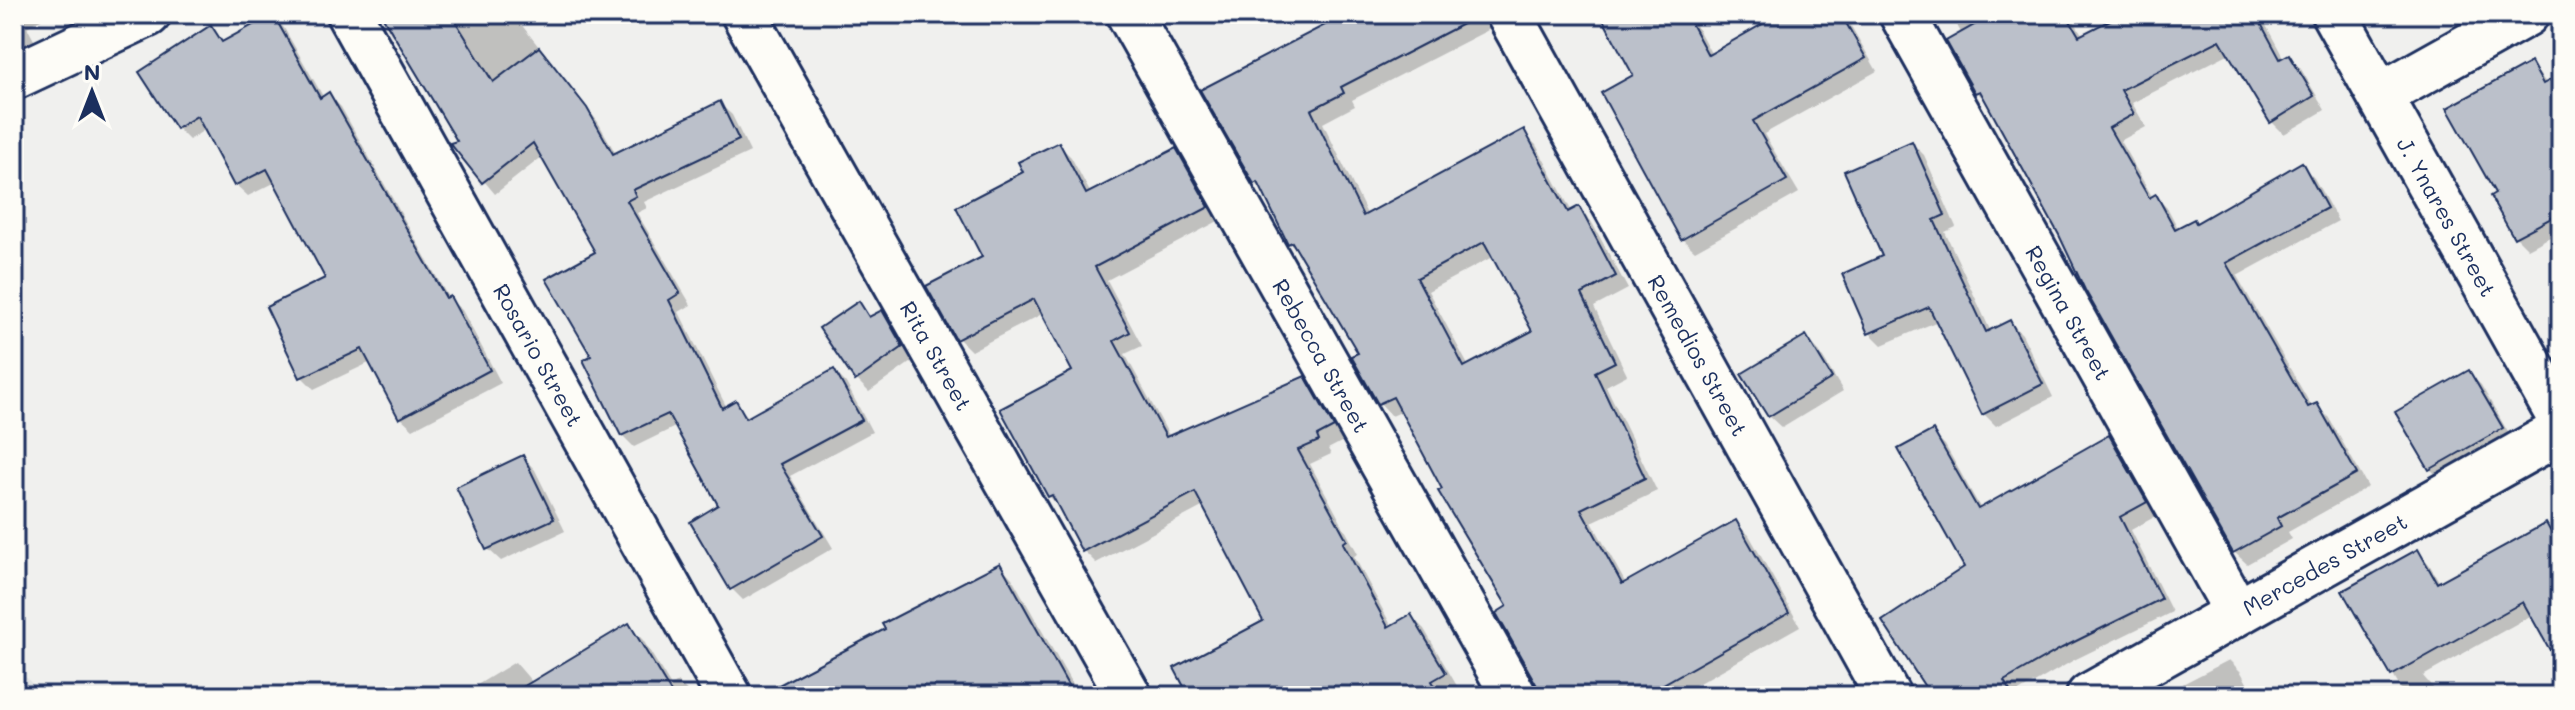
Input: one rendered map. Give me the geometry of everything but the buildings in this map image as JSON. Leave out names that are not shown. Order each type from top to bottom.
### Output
[{"type":"street","points":[[14,77],[148,14]]},
{"type":"street","name":"Rosario Street","points":[[349,14],[729,696]]},
{"type":"street","name":"Rita Street","points":[[744,14],[1129,696]]},
{"type":"street","name":"Rebecca Street","points":[[1129,14],[1514,696]]},
{"type":"street","name":"Remedios Street","points":[[1509,14],[1888,696]]},
{"type":"street","name":"Regina Street","points":[[1902,14],[2237,612]]},
{"type":"street","name":"J. Ynares Street","points":[[2334,14],[2561,420]]},
{"type":"street","points":[[2381,95],[2526,14]]},
{"type":"street","name":"Mercedes Street","points":[[2089,696],[2561,431]]},
{"type":"shaded area","points":[[14,665],[44,696],[14,696]]}]
